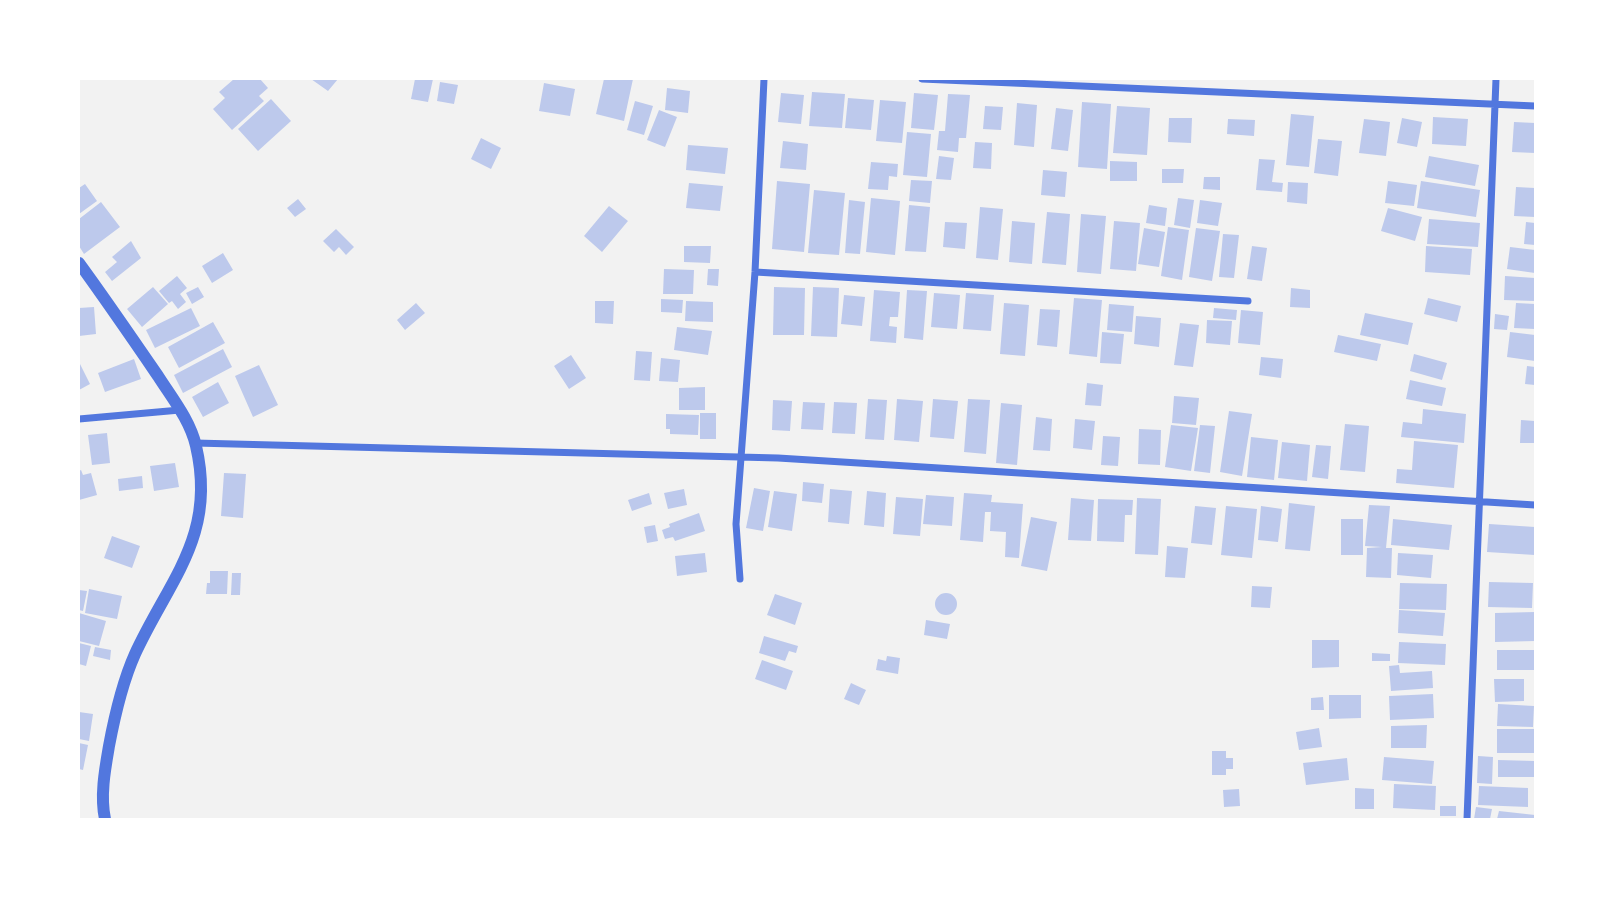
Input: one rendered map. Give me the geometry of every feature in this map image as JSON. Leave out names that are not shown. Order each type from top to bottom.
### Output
[{"type":"street","points":[[740,579],[736,524],[755,272],[764,79]]},
{"type":"street","points":[[922,79],[1535,106]]},
{"type":"street","points":[[1467,819],[1496,79]]},
{"type":"street","points":[[79,263],[180,410],[195,443],[202,494],[199,518],[190,548],[162,607],[135,653],[119,696],[105,768],[103,811],[106,819]]},
{"type":"street","points":[[755,272],[1248,301]]},
{"type":"street","points":[[79,419],[180,410]]},
{"type":"street","points":[[195,443],[742,457],[1535,505]]},
{"type":"building","points":[[234,79],[260,79],[268,88],[259,96],[264,101],[232,130],[213,109],[225,98],[219,92]]},
{"type":"building","points":[[311,79],[338,79],[328,91]]},
{"type":"building","points":[[415,79],[433,79],[428,102],[411,99]]},
{"type":"building","points":[[604,79],[633,79],[624,121],[596,114]]},
{"type":"building","points":[[440,82],[458,85],[454,104],[437,101]]},
{"type":"building","points":[[544,83],[575,89],[570,116],[539,111]]},
{"type":"building","points":[[667,88],[690,91],[688,113],[665,110]]},
{"type":"building","points":[[812,92],[845,94],[842,128],[809,126]]},
{"type":"building","points":[[781,93],[804,95],[801,124],[778,122]]},
{"type":"building","points":[[914,93],[938,95],[934,130],[911,128]]},
{"type":"building","points":[[948,94],[970,95],[966,138],[959,138],[958,152],[937,150],[939,131],[945,131]]},
{"type":"building","points":[[848,98],[874,100],[871,130],[845,128]]},
{"type":"building","points":[[271,99],[291,121],[258,151],[238,129]]},
{"type":"building","points":[[880,100],[906,102],[902,143],[876,141]]},
{"type":"building","points":[[635,101],[653,106],[644,135],[627,130]]},
{"type":"building","points":[[1082,102],[1111,104],[1107,169],[1078,167]]},
{"type":"building","points":[[1017,103],[1037,105],[1034,147],[1014,145]]},
{"type":"building","points":[[985,106],[1003,107],[1001,130],[983,129]]},
{"type":"building","points":[[1117,106],[1150,108],[1147,155],[1113,153]]},
{"type":"building","points":[[1056,108],[1073,110],[1068,151],[1051,149]]},
{"type":"building","points":[[659,110],[677,117],[665,147],[647,140]]},
{"type":"building","points":[[1291,114],[1314,116],[1309,167],[1286,165]]},
{"type":"building","points":[[1433,117],[1468,119],[1466,146],[1432,144]]},
{"type":"building","points":[[1169,118],[1192,118],[1191,143],[1168,142]]},
{"type":"building","points":[[1402,118],[1422,122],[1417,147],[1397,143]]},
{"type":"building","points":[[1228,119],[1255,120],[1254,136],[1227,134]]},
{"type":"building","points":[[1364,119],[1390,122],[1386,156],[1359,153]]},
{"type":"building","points":[[1514,122],[1535,123],[1535,153],[1512,152]]},
{"type":"building","points":[[907,132],[931,134],[927,177],[903,175]]},
{"type":"building","points":[[481,138],[501,148],[491,169],[471,159]]},
{"type":"building","points":[[1318,139],[1342,141],[1338,176],[1314,173]]},
{"type":"building","points":[[783,141],[808,144],[806,170],[780,168]]},
{"type":"building","points":[[975,142],[992,143],[991,169],[973,168]]},
{"type":"building","points":[[688,145],[728,148],[725,174],[686,170]]},
{"type":"building","points":[[939,156],[954,158],[951,180],[936,179]]},
{"type":"building","points":[[1429,156],[1479,165],[1475,186],[1425,177]]},
{"type":"building","points":[[1259,159],[1275,160],[1272,182],[1283,183],[1282,192],[1256,190]]},
{"type":"building","points":[[1110,161],[1137,162],[1137,181],[1110,181]]},
{"type":"building","points":[[871,162],[898,164],[897,177],[889,176],[888,190],[868,189]]},
{"type":"building","points":[[1162,169],[1184,169],[1183,183],[1162,183]]},
{"type":"building","points":[[1043,170],[1067,172],[1065,197],[1041,195]]},
{"type":"building","points":[[1204,177],[1220,177],[1220,190],[1203,189]]},
{"type":"building","points":[[911,180],[932,181],[930,203],[909,201]]},
{"type":"building","points":[[777,181],[810,184],[804,252],[772,249]]},
{"type":"building","points":[[1388,181],[1417,185],[1414,206],[1385,203]]},
{"type":"building","points":[[1421,181],[1480,190],[1476,217],[1417,208]]},
{"type":"building","points":[[1288,182],[1308,183],[1307,204],[1287,202]]},
{"type":"building","points":[[689,183],[723,186],[720,211],[686,208]]},
{"type":"building","points":[[85,184],[97,201],[79,214],[79,188]]},
{"type":"building","points":[[1516,187],[1535,188],[1535,217],[1514,216]]},
{"type":"building","points":[[814,190],[845,193],[839,255],[808,253]]},
{"type":"building","points":[[871,198],[900,201],[895,255],[866,252]]},
{"type":"building","points":[[1178,198],[1194,200],[1190,228],[1174,225]]},
{"type":"building","points":[[298,199],[306,209],[295,217],[287,208]]},
{"type":"building","points":[[849,200],[865,202],[860,254],[845,253]]},
{"type":"building","points":[[1200,200],[1222,203],[1218,226],[1197,223]]},
{"type":"building","points":[[101,202],[120,227],[84,254],[79,246],[79,219]]},
{"type":"building","points":[[909,205],[930,207],[926,252],[905,251]]},
{"type":"building","points":[[1149,205],[1167,208],[1165,226],[1146,223]]},
{"type":"building","points":[[609,206],[628,221],[602,252],[584,236]]},
{"type":"building","points":[[980,207],[1003,209],[998,260],[976,258]]},
{"type":"building","points":[[1388,208],[1422,217],[1415,241],[1381,231]]},
{"type":"building","points":[[1047,212],[1070,214],[1066,265],[1042,263]]},
{"type":"building","points":[[1081,214],[1106,216],[1101,274],[1077,272]]},
{"type":"building","points":[[1429,219],[1480,223],[1478,247],[1427,244]]},
{"type":"building","points":[[1012,221],[1035,223],[1032,264],[1009,262]]},
{"type":"building","points":[[1114,221],[1140,223],[1136,271],[1110,269]]},
{"type":"building","points":[[945,222],[967,223],[965,249],[943,247]]},
{"type":"building","points":[[1526,222],[1535,223],[1535,245],[1524,244]]},
{"type":"building","points":[[1168,227],[1189,230],[1182,280],[1161,276]]},
{"type":"building","points":[[1144,228],[1165,232],[1159,267],[1138,264]]},
{"type":"building","points":[[1196,228],[1220,231],[1212,281],[1189,277]]},
{"type":"building","points":[[336,229],[354,247],[346,255],[339,247],[334,252],[323,241]]},
{"type":"building","points":[[1223,234],[1239,235],[1234,278],[1219,277]]},
{"type":"building","points":[[131,241],[141,258],[112,281],[105,272],[117,262],[112,257]]},
{"type":"building","points":[[684,246],[711,246],[710,263],[684,262]]},
{"type":"building","points":[[1252,246],[1267,248],[1262,281],[1247,279]]},
{"type":"building","points":[[1426,246],[1472,249],[1470,275],[1425,272]]},
{"type":"building","points":[[1510,247],[1535,250],[1535,273],[1507,269]]},
{"type":"building","points":[[223,253],[233,270],[212,283],[202,266]]},
{"type":"building","points":[[664,269],[694,270],[693,294],[663,294]]},
{"type":"building","points":[[708,269],[719,269],[718,286],[707,285]]},
{"type":"building","points":[[177,276],[187,288],[180,294],[186,302],[178,309],[159,291]]},
{"type":"building","points":[[1505,276],[1535,278],[1535,301],[1504,300]]},
{"type":"building","points":[[153,287],[168,304],[142,327],[127,309]]},
{"type":"building","points":[[198,287],[204,297],[192,304],[186,293]]},
{"type":"building","points":[[774,287],[805,288],[804,335],[773,335]]},
{"type":"building","points":[[813,287],[839,288],[837,337],[811,336]]},
{"type":"building","points":[[1291,288],[1310,290],[1310,308],[1290,307]]},
{"type":"building","points":[[874,290],[900,292],[898,317],[890,317],[889,326],[897,327],[896,343],[870,341]]},
{"type":"building","points":[[907,290],[927,291],[923,340],[904,338]]},
{"type":"building","points":[[934,293],[960,295],[957,329],[931,327]]},
{"type":"building","points":[[966,293],[994,295],[991,331],[963,329]]},
{"type":"building","points":[[844,295],[865,297],[862,326],[841,324]]},
{"type":"building","points":[[1074,298],[1102,300],[1097,357],[1069,354]]},
{"type":"building","points":[[1428,298],[1461,306],[1457,322],[1424,314]]},
{"type":"building","points":[[661,299],[683,300],[682,313],[661,312]]},
{"type":"building","points":[[595,301],[614,301],[613,324],[595,323]]},
{"type":"building","points":[[686,301],[713,302],[713,322],[685,321]]},
{"type":"building","points":[[416,303],[425,313],[405,330],[397,320]]},
{"type":"building","points":[[1004,303],[1029,305],[1025,356],[1000,354]]},
{"type":"building","points":[[1516,303],[1535,304],[1535,329],[1514,328]]},
{"type":"building","points":[[1109,304],[1134,306],[1132,332],[1107,330]]},
{"type":"building","points":[[94,307],[96,334],[79,336],[79,308]]},
{"type":"building","points":[[191,308],[200,326],[155,348],[146,330]]},
{"type":"building","points":[[1214,308],[1237,310],[1236,320],[1213,318]]},
{"type":"building","points":[[1040,309],[1060,310],[1057,347],[1037,345]]},
{"type":"building","points":[[1241,310],[1263,312],[1260,345],[1238,343]]},
{"type":"building","points":[[1365,313],[1413,323],[1408,345],[1360,335]]},
{"type":"building","points":[[1495,314],[1509,316],[1507,330],[1494,329]]},
{"type":"building","points":[[1136,316],[1161,318],[1159,347],[1134,344]]},
{"type":"building","points":[[1207,320],[1232,321],[1230,345],[1206,343]]},
{"type":"building","points":[[213,322],[225,343],[179,368],[168,347]]},
{"type":"building","points":[[1180,323],[1199,325],[1193,367],[1174,365]]},
{"type":"building","points":[[677,327],[712,331],[708,355],[674,350]]},
{"type":"building","points":[[1102,332],[1124,334],[1121,364],[1100,363]]},
{"type":"building","points":[[1510,332],[1535,335],[1535,361],[1507,357]]},
{"type":"building","points":[[1338,335],[1381,344],[1377,361],[1334,352]]},
{"type":"building","points":[[223,349],[232,367],[183,393],[174,375]]},
{"type":"building","points":[[636,351],[652,352],[650,381],[634,380]]},
{"type":"building","points":[[1414,354],[1447,363],[1442,380],[1410,371]]},
{"type":"building","points":[[571,355],[586,378],[569,389],[554,366]]},
{"type":"building","points":[[1261,357],[1283,359],[1281,378],[1259,375]]},
{"type":"building","points":[[661,358],[680,360],[678,382],[659,381]]},
{"type":"building","points":[[134,359],[141,379],[105,392],[98,373]]},
{"type":"building","points":[[79,362],[90,384],[79,390]]},
{"type":"building","points":[[259,365],[278,405],[253,417],[235,376]]},
{"type":"building","points":[[1527,366],[1535,367],[1535,385],[1525,384]]},
{"type":"building","points":[[1410,380],[1446,388],[1442,406],[1406,399]]},
{"type":"building","points":[[218,382],[229,403],[203,417],[192,397]]},
{"type":"building","points":[[1087,383],[1103,385],[1101,406],[1085,405]]},
{"type":"building","points":[[705,387],[705,410],[679,410],[679,388]]},
{"type":"building","points":[[1174,396],[1199,398],[1196,425],[1172,423]]},
{"type":"building","points":[[868,399],[887,400],[884,440],[865,439]]},
{"type":"building","points":[[897,399],[923,401],[919,442],[894,440]]},
{"type":"building","points":[[933,399],[958,401],[954,439],[930,437]]},
{"type":"building","points":[[968,399],[990,400],[986,454],[964,452]]},
{"type":"building","points":[[773,400],[792,401],[790,431],[772,430]]},
{"type":"building","points":[[803,402],[825,403],[823,430],[801,429]]},
{"type":"building","points":[[834,402],[857,403],[855,434],[832,433]]},
{"type":"building","points":[[1001,403],[1022,405],[1017,465],[996,463]]},
{"type":"building","points":[[1423,409],[1466,414],[1464,443],[1401,437],[1403,422],[1422,424]]},
{"type":"building","points":[[1229,411],[1252,414],[1242,476],[1220,472]]},
{"type":"building","points":[[700,413],[716,413],[716,439],[700,439]]},
{"type":"building","points":[[666,414],[699,415],[698,435],[670,434],[670,429],[666,429]]},
{"type":"building","points":[[1036,417],[1052,419],[1050,451],[1033,450]]},
{"type":"building","points":[[1075,419],[1095,421],[1092,450],[1073,448]]},
{"type":"building","points":[[1521,420],[1535,421],[1535,443],[1520,443]]},
{"type":"building","points":[[1345,424],[1369,426],[1365,472],[1340,470]]},
{"type":"building","points":[[1171,425],[1198,428],[1191,471],[1165,467]]},
{"type":"building","points":[[1200,425],[1215,426],[1210,473],[1194,471]]},
{"type":"building","points":[[1139,429],[1161,430],[1160,465],[1138,464]]},
{"type":"building","points":[[107,433],[110,463],[92,465],[88,435]]},
{"type":"building","points":[[1103,436],[1120,437],[1118,466],[1101,465]]},
{"type":"building","points":[[1251,437],[1278,440],[1274,480],[1247,477]]},
{"type":"building","points":[[1414,441],[1458,445],[1454,488],[1396,483],[1397,469],[1412,470]]},
{"type":"building","points":[[1282,442],[1310,445],[1307,481],[1278,478]]},
{"type":"building","points":[[1316,445],[1331,446],[1328,479],[1312,477]]},
{"type":"building","points":[[175,463],[179,487],[154,491],[150,466]]},
{"type":"building","points":[[81,470],[83,475],[91,473],[97,495],[79,500],[79,471]]},
{"type":"building","points":[[224,473],[246,474],[243,518],[221,516]]},
{"type":"building","points":[[142,476],[143,488],[119,491],[118,479]]},
{"type":"building","points":[[803,482],[824,484],[822,503],[802,501]]},
{"type":"building","points":[[754,488],[770,491],[763,531],[746,528]]},
{"type":"building","points":[[684,489],[687,505],[668,509],[664,493]]},
{"type":"building","points":[[830,489],[852,491],[849,524],[828,522]]},
{"type":"building","points":[[774,491],[797,494],[792,531],[768,527]]},
{"type":"building","points":[[867,491],[886,493],[884,527],[864,525]]},
{"type":"building","points":[[649,493],[652,504],[632,511],[628,500]]},
{"type":"building","points":[[964,493],[992,495],[991,502],[1023,504],[1019,558],[1005,557],[1006,532],[990,531],[991,512],[985,512],[983,542],[960,540]]},
{"type":"building","points":[[926,495],[954,497],[952,526],[923,524]]},
{"type":"building","points":[[896,497],[923,499],[920,536],[893,534]]},
{"type":"building","points":[[1071,498],[1094,500],[1091,541],[1068,540]]},
{"type":"building","points":[[1137,498],[1161,499],[1158,555],[1135,554]]},
{"type":"building","points":[[1098,499],[1133,500],[1132,515],[1125,515],[1124,542],[1097,541]]},
{"type":"building","points":[[1289,503],[1315,506],[1310,551],[1285,549]]},
{"type":"building","points":[[1369,505],[1390,506],[1386,548],[1392,548],[1391,578],[1366,577],[1367,548],[1382,547],[1365,546]]},
{"type":"building","points":[[1195,506],[1216,508],[1212,545],[1191,543]]},
{"type":"building","points":[[1226,506],[1257,509],[1252,558],[1221,555]]},
{"type":"building","points":[[1261,506],[1282,509],[1278,542],[1258,540]]},
{"type":"building","points":[[699,513],[705,531],[675,541],[673,537],[665,539],[662,530],[670,527],[669,524]]},
{"type":"building","points":[[1031,517],[1057,522],[1047,571],[1021,566]]},
{"type":"building","points":[[1341,519],[1363,519],[1363,555],[1341,555]]},
{"type":"building","points":[[1393,519],[1452,525],[1449,550],[1391,545]]},
{"type":"building","points":[[1489,524],[1535,527],[1535,555],[1487,552]]},
{"type":"building","points":[[655,525],[658,541],[647,543],[644,527]]},
{"type":"building","points":[[112,536],[140,546],[132,568],[104,558]]},
{"type":"building","points":[[1167,546],[1188,548],[1185,578],[1165,577]]},
{"type":"building","points":[[705,553],[707,572],[677,576],[675,556]]},
{"type":"building","points":[[1398,553],[1433,555],[1431,578],[1397,575]]},
{"type":"building","points":[[210,571],[228,571],[227,594],[206,594]]},
{"type":"building","points":[[232,573],[241,573],[240,595],[231,595]]},
{"type":"building","points":[[1489,582],[1533,583],[1532,608],[1488,607]]},
{"type":"building","points":[[1400,583],[1447,584],[1446,610],[1399,609]]},
{"type":"building","points":[[1252,586],[1272,587],[1270,608],[1251,607]]},
{"type":"building","points":[[89,589],[122,596],[117,619],[85,613]]},
{"type":"building","points":[[79,590],[87,591],[83,611],[79,610]]},
{"type":"building","points":[[946,593],[956,600],[957,604],[950,614],[946,615],[936,608],[935,604],[942,594]]},
{"type":"building","points":[[775,594],[802,603],[795,625],[767,615]]},
{"type":"building","points":[[1399,610],[1445,613],[1443,636],[1398,633]]},
{"type":"building","points":[[1535,612],[1535,641],[1495,642],[1495,613]]},
{"type":"building","points":[[79,613],[106,621],[99,646],[79,641]]},
{"type":"building","points":[[926,620],[950,624],[947,639],[924,635]]},
{"type":"building","points":[[764,636],[798,646],[796,653],[789,651],[785,661],[759,653]]},
{"type":"building","points":[[1312,640],[1339,640],[1339,667],[1312,668]]},
{"type":"building","points":[[1399,642],[1446,644],[1445,665],[1398,663]]},
{"type":"building","points":[[79,643],[91,646],[86,666],[79,664]]},
{"type":"building","points":[[95,647],[111,650],[110,660],[93,656]]},
{"type":"building","points":[[1497,650],[1535,650],[1535,670],[1497,670]]},
{"type":"building","points":[[1372,653],[1390,654],[1390,661],[1372,661]]},
{"type":"building","points":[[887,656],[900,658],[898,674],[876,670],[878,659],[886,661]]},
{"type":"building","points":[[762,660],[793,671],[786,690],[755,679]]},
{"type":"building","points":[[1399,665],[1400,673],[1432,671],[1433,688],[1391,691],[1389,666]]},
{"type":"building","points":[[1494,679],[1524,679],[1524,701],[1495,702]]},
{"type":"building","points":[[851,683],[866,690],[859,705],[844,699]]},
{"type":"building","points":[[1433,694],[1434,718],[1390,720],[1389,696]]},
{"type":"building","points":[[1329,695],[1361,695],[1361,718],[1329,719]]},
{"type":"building","points":[[1323,697],[1324,710],[1311,710],[1311,698]]},
{"type":"building","points":[[1498,704],[1534,706],[1533,727],[1497,726]]},
{"type":"building","points":[[79,712],[93,714],[89,741],[79,739]]},
{"type":"building","points":[[1427,725],[1426,748],[1391,748],[1391,726]]},
{"type":"building","points":[[1319,728],[1322,747],[1299,750],[1296,732]]},
{"type":"building","points":[[1497,729],[1534,729],[1534,753],[1497,753]]},
{"type":"building","points":[[79,743],[88,745],[83,770],[79,769]]},
{"type":"building","points":[[1212,751],[1226,751],[1226,758],[1233,758],[1233,769],[1226,769],[1226,775],[1212,775]]},
{"type":"building","points":[[1478,756],[1493,757],[1492,784],[1477,783]]},
{"type":"building","points":[[1384,757],[1434,761],[1432,784],[1382,780]]},
{"type":"building","points":[[1347,758],[1349,780],[1306,785],[1303,763]]},
{"type":"building","points":[[1498,760],[1535,761],[1535,777],[1498,777]]},
{"type":"building","points":[[1394,784],[1436,786],[1435,810],[1393,808]]},
{"type":"building","points":[[1479,786],[1528,788],[1528,807],[1478,805]]},
{"type":"building","points":[[1355,788],[1374,789],[1374,809],[1355,809]]},
{"type":"building","points":[[1239,789],[1240,806],[1224,807],[1223,790]]},
{"type":"building","points":[[1440,806],[1456,806],[1456,816],[1440,816]]},
{"type":"building","points":[[1476,807],[1492,809],[1490,819],[1474,819]]},
{"type":"building","points":[[1499,811],[1535,815],[1535,819],[1497,819]]}]
